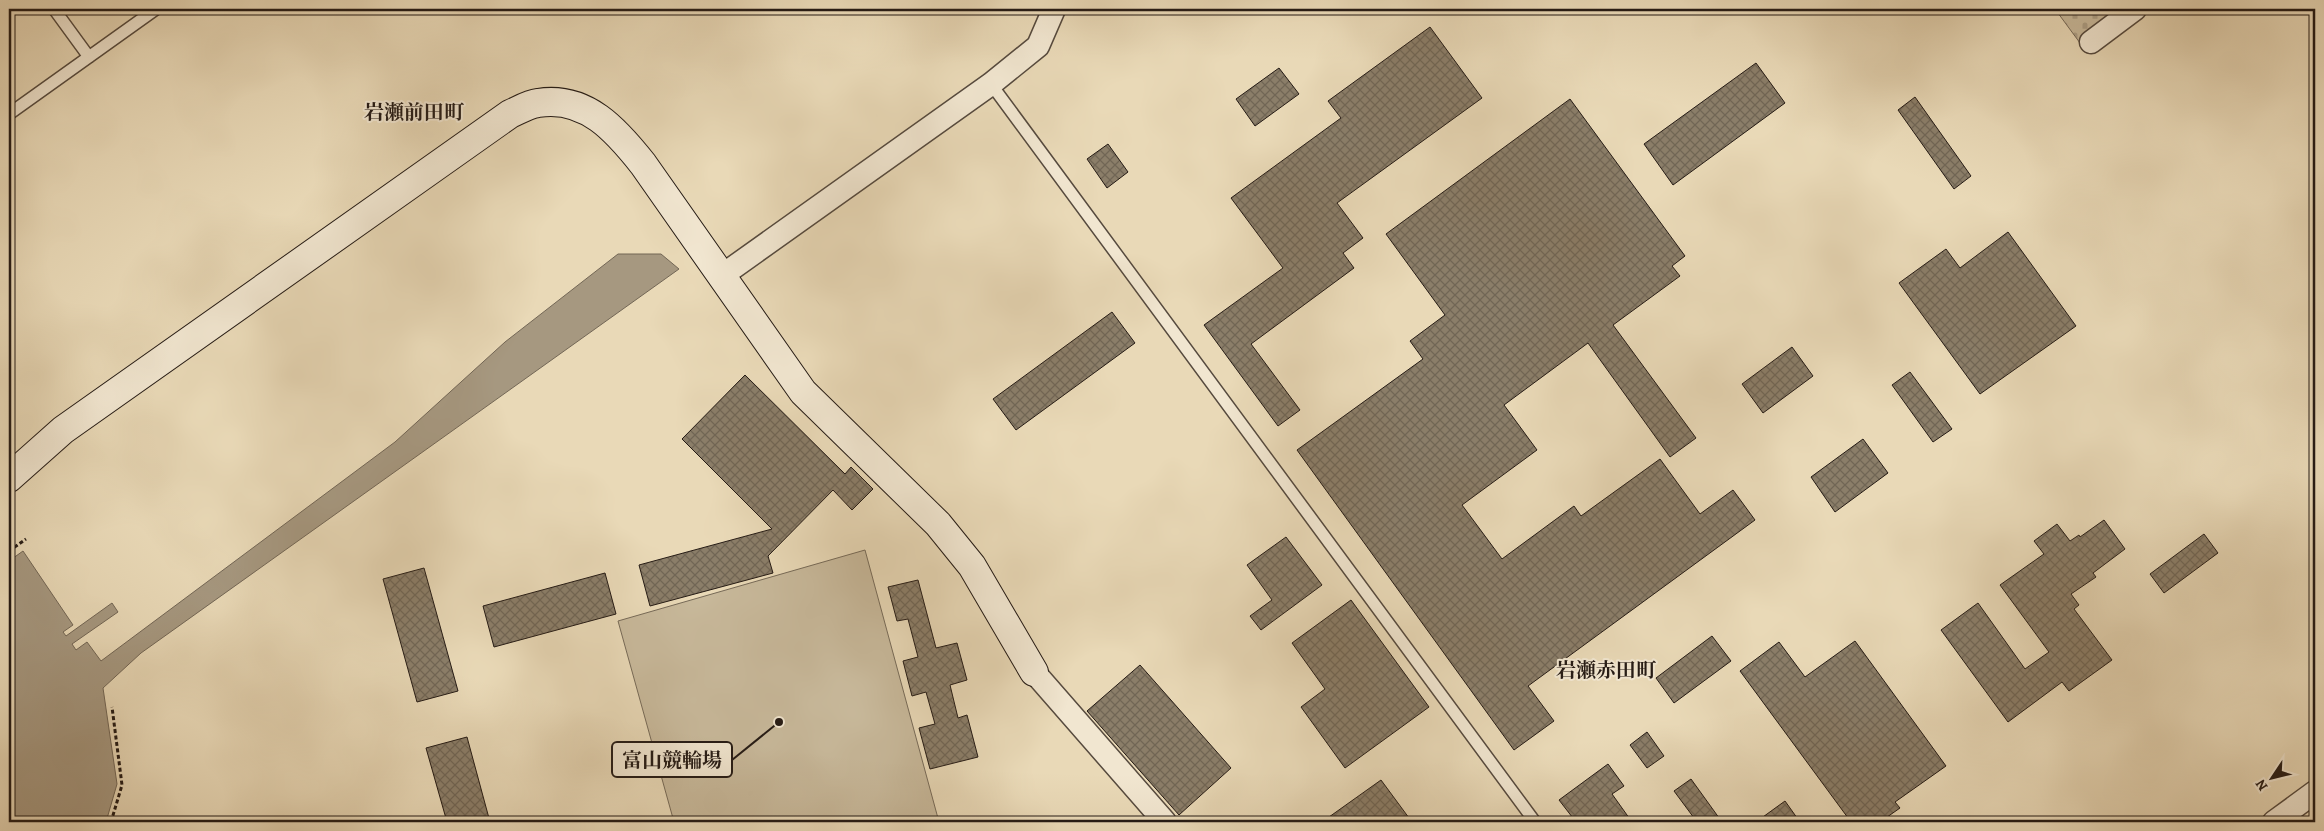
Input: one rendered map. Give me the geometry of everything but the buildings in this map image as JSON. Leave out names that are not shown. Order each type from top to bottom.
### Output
[{"type":"street","points":[[720,277],[991,84],[1038,46],[1054,9]]},
{"type":"street","points":[[2091,42],[2135,9]]},
{"type":"street","points":[[9,478],[63,430],[510,114],[538,103],[569,104],[599,116],[620,136],[643,164],[720,277],[803,392],[938,524],[966,559],[1034,672],[1165,822]]},
{"type":"street","points":[[2274,822],[2315,792]]},
{"type":"lane","points":[[54,9],[89,57]]},
{"type":"lane","points":[[9,114],[156,9]]},
{"type":"lane","points":[[991,84],[1535,822]]},
{"type":"path","points":[[9,552],[26,539]]},
{"type":"path","points":[[111,822],[122,785],[112,707]]},
{"type":"green space","points":[[2055,9],[2124,9],[2080,43]]},
{"type":"green space","points":[[865,550],[939,822],[674,822],[618,621]]},
{"type":"shaded area","points":[[618,254],[661,254],[679,269],[141,653],[103,688],[117,784],[106,822],[9,822],[9,561],[23,551],[73,625],[63,632],[66,636],[112,603],[118,612],[72,644],[76,650],[87,642],[101,661],[395,442],[505,342]]},
{"type":"place","name":"富山競輪場","points":[[779,722]]},
{"type":"district","name":"岩瀬前田町","points":[[414,112]]},
{"type":"district","name":"岩瀬赤田町","points":[[1606,670]]}]
